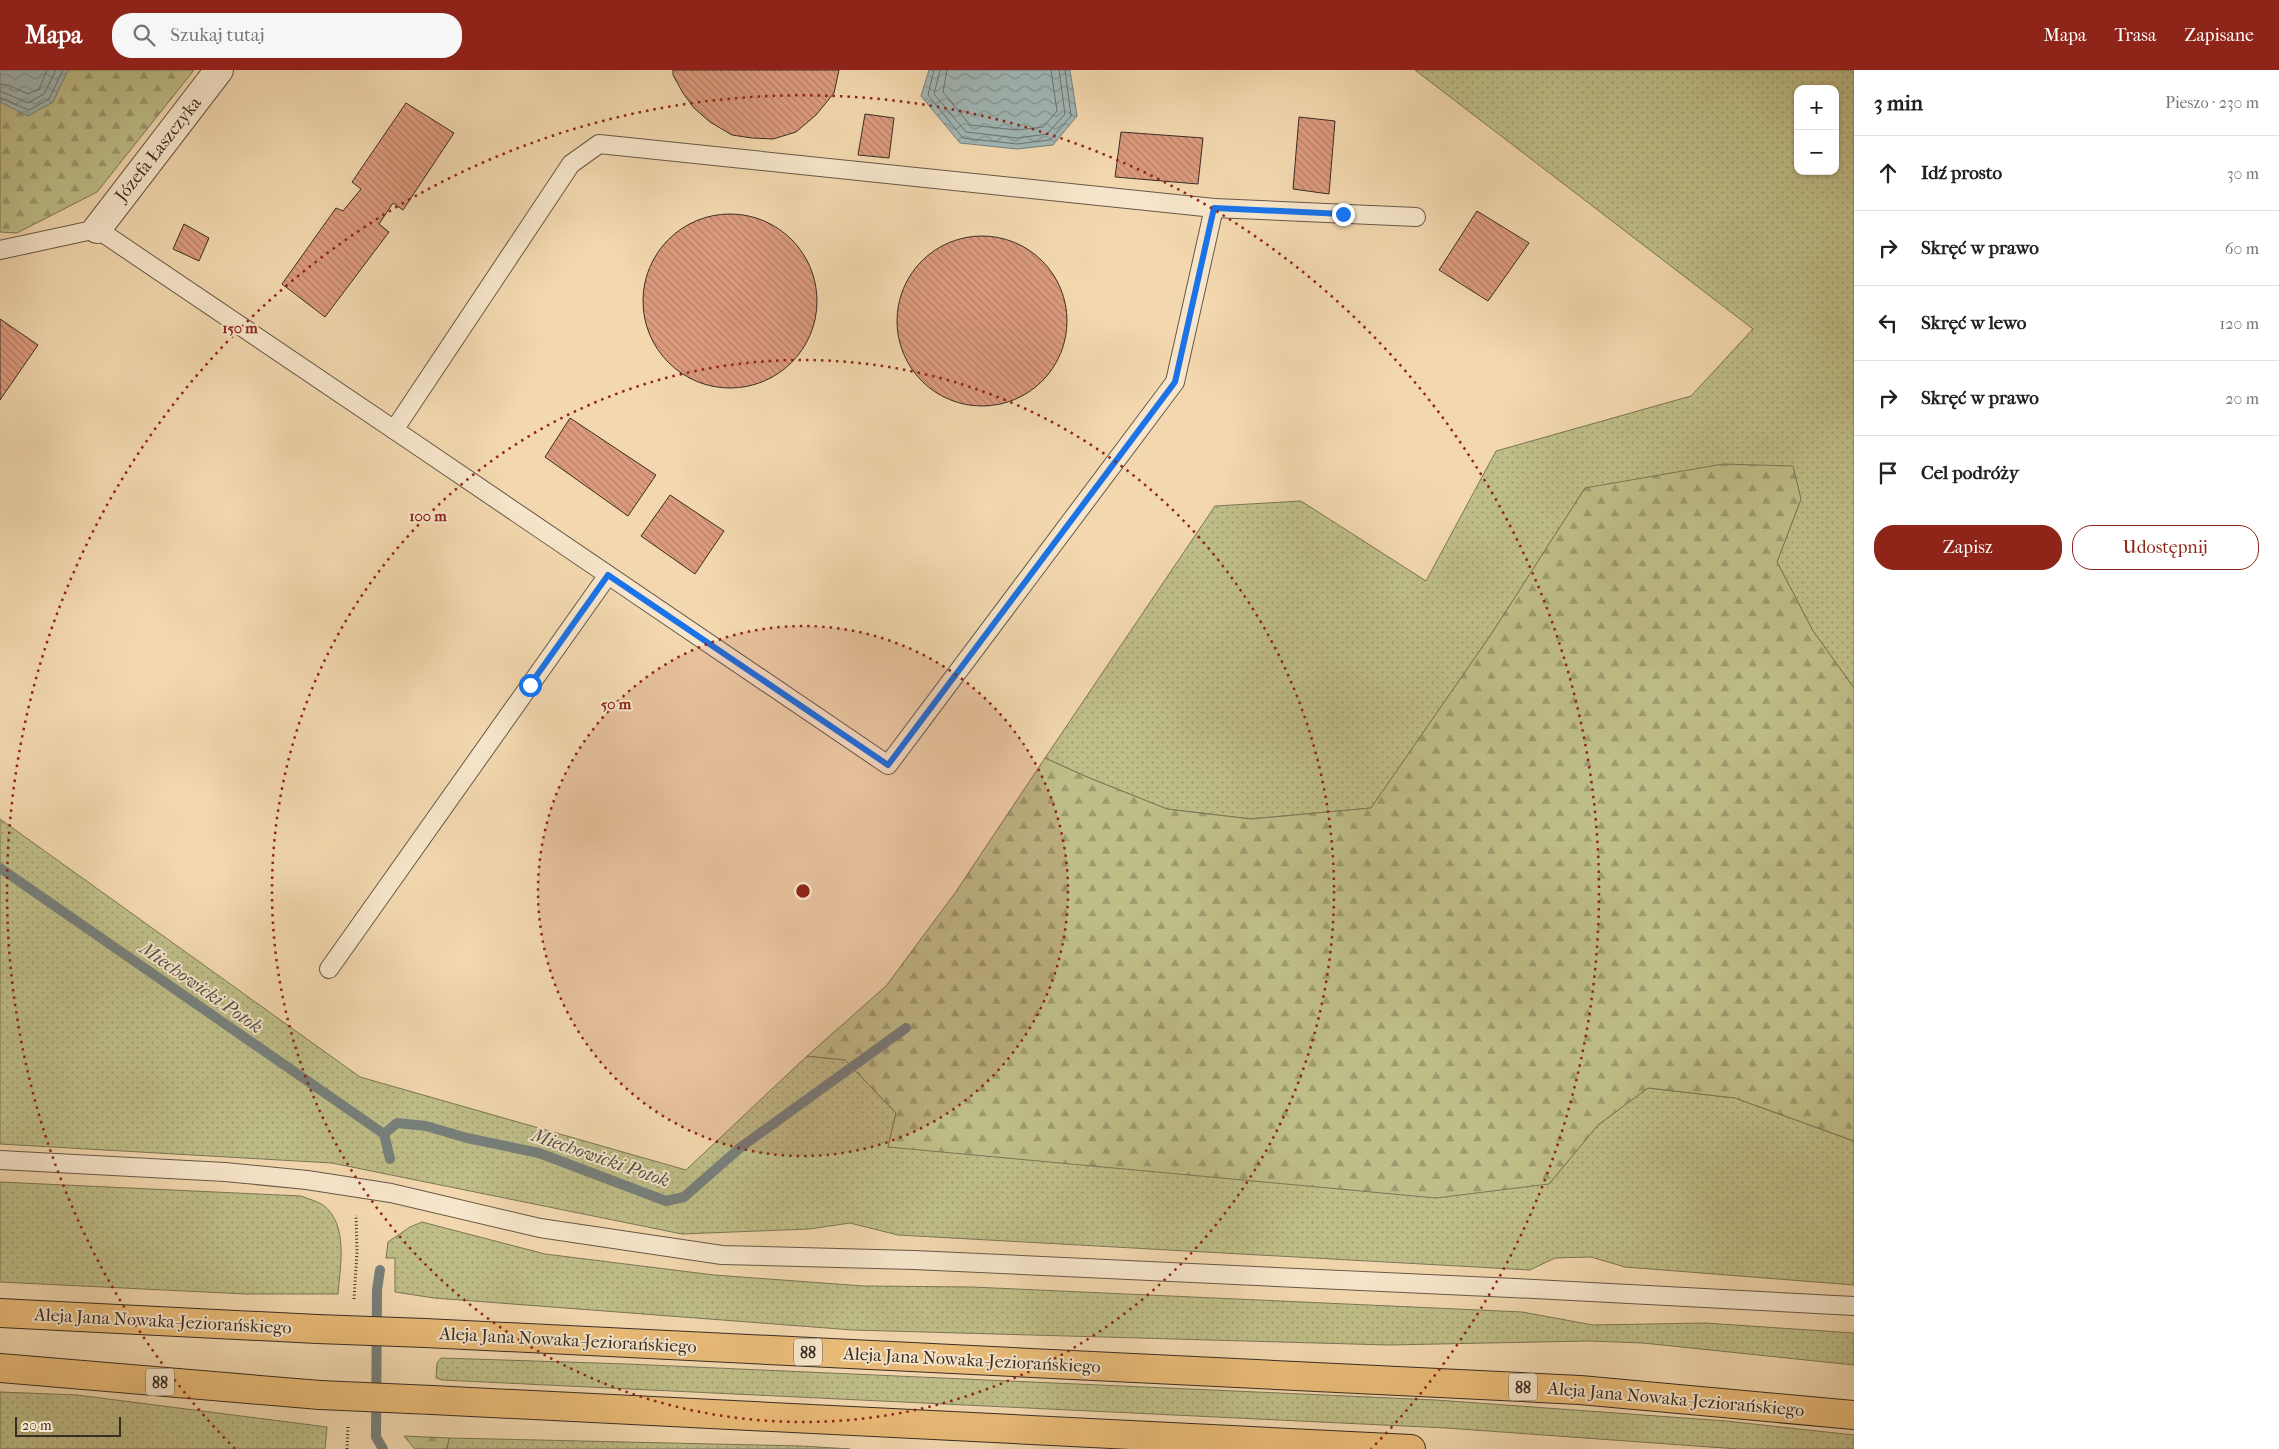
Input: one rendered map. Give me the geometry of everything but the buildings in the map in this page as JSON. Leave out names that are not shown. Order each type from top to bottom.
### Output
[{"type":"main road","name":"Aleja Jana Nowaka-Jeziorańskiego","points":[[0,1313],[1580,1390],[1854,1415]]},
{"type":"main road","name":"88","points":[[0,1368],[320,1395],[1411,1449]]},
{"type":"street","name":"Józefa Łaszczyka","points":[[97,229],[219,70]]},
{"type":"lane","points":[[394,430],[572,164],[599,144],[1214,208],[1416,217]]},
{"type":"lane","points":[[0,250],[97,229],[888,765],[1175,382],[1214,208]]},
{"type":"lane","points":[[329,969],[608,575]]},
{"type":"lane","points":[[0,1160],[225,1172],[307,1180],[391,1193],[540,1228],[722,1255],[914,1260],[1854,1306]]},
{"type":"green space","points":[[0,70],[194,70],[97,192],[17,233],[0,232]]},
{"type":"green space","points":[[1415,70],[1854,70],[1854,688],[1813,631],[1777,562],[1801,499],[1585,488],[1492,633],[1371,808],[1251,819],[1167,809],[1045,758],[1215,506],[1301,501],[1426,581],[1496,451],[1691,396],[1753,329]]},
{"type":"green space","points":[[1723,464],[1793,466],[1801,499],[1777,562],[1813,631],[1854,688],[1854,1141],[1735,1098],[1648,1088],[1598,1125],[1549,1184],[1436,1198],[888,1147],[896,1113],[845,1060],[807,1056],[886,986],[955,893],[1045,758],[1167,809],[1251,819],[1371,808],[1492,633],[1585,488]]},
{"type":"green space","points":[[0,819],[360,1077],[686,1170],[807,1056],[845,1060],[896,1113],[888,1147],[1549,1184],[1598,1125],[1648,1088],[1735,1098],[1854,1141],[1854,1285],[1625,1267],[1591,1257],[1555,1258],[1530,1270],[898,1235],[850,1223],[809,1229],[682,1234],[332,1163],[0,1144]]},
{"type":"green space","points":[[0,1182],[301,1196],[323,1205],[337,1223],[341,1246],[338,1294],[246,1294],[0,1282]]},
{"type":"green space","points":[[422,1222],[545,1254],[714,1275],[864,1286],[972,1287],[1522,1312],[1593,1325],[1705,1323],[1854,1333],[1854,1365],[1643,1343],[1589,1341],[1388,1345],[853,1330],[434,1298],[395,1292],[395,1258],[386,1258],[388,1242],[410,1227]]},
{"type":"green space","points":[[441,1358],[627,1364],[1436,1400],[1726,1421],[1854,1435],[1854,1449],[1738,1449],[1446,1428],[442,1380],[436,1378],[437,1363]]},
{"type":"green space","points":[[0,1392],[77,1395],[327,1427],[325,1449],[0,1449]]},
{"type":"green space","points":[[404,1436],[449,1438],[447,1449],[415,1449]]},
{"type":"green space","points":[[449,1438],[801,1446],[850,1449],[447,1449]]},
{"type":"water","points":[[0,70],[68,70],[53,102],[28,116],[0,102]]},
{"type":"water","points":[[929,70],[1070,70],[1077,116],[1053,145],[1017,149],[960,143],[921,96]]},
{"type":"waterway","name":"Miechowicki Potok","points":[[0,868],[384,1134],[390,1159]]},
{"type":"waterway","name":"Miechowicki Potok","points":[[384,1134],[397,1123],[426,1126],[467,1138],[539,1153],[666,1201],[684,1197],[741,1147],[906,1028]]},
{"type":"waterway","name":"Miechowicki Potok","points":[[380,1270],[377,1290],[376,1437],[383,1449]]},
{"type":"route","points":[[530,685],[608,575],[888,765],[1175,382],[1214,208],[1343,214]]}]
